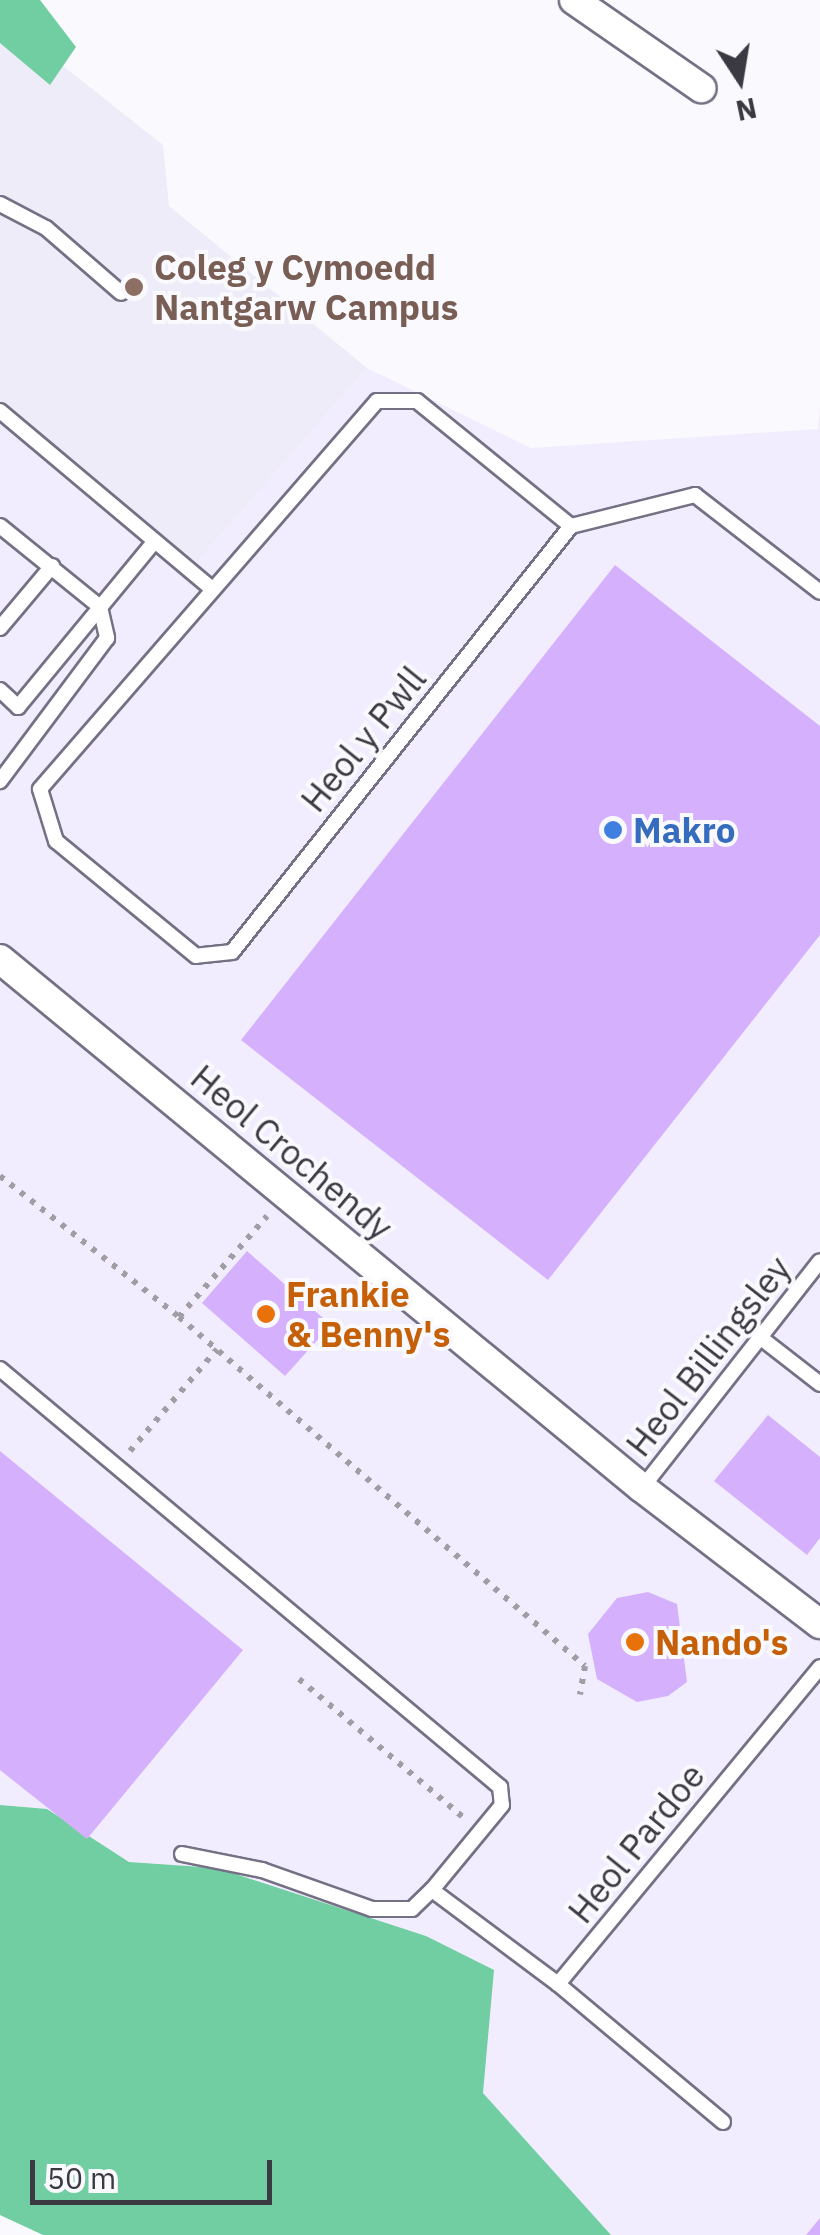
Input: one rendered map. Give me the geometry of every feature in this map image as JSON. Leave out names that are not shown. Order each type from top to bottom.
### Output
[{"type":"street","points":[[574,0],[702,88]]},
{"type":"street","name":"Heol Crochendy","points":[[0,959],[642,1488],[820,1624]]},
{"type":"lane","points":[[0,204],[46,228],[120,293]]},
{"type":"lane","name":"Heol y Pwll","points":[[378,401],[418,401],[572,526],[232,952],[196,956],[56,841],[40,789],[210,587],[378,401]]},
{"type":"lane","points":[[0,411],[210,587]]},
{"type":"lane","points":[[572,526],[694,495],[820,592]]},
{"type":"lane","points":[[0,526],[100,607],[107,638],[0,782]]},
{"type":"lane","points":[[0,690],[18,706],[156,541]]},
{"type":"lane","points":[[0,628],[52,566]]},
{"type":"lane","name":"Heol Billingsley","points":[[642,1488],[820,1261]]},
{"type":"lane","points":[[762,1338],[820,1384]]},
{"type":"lane","points":[[0,1369],[500,1787],[502,1805],[412,1909],[372,1909],[262,1870],[182,1854]]},
{"type":"lane","name":"Heol Pardoe","points":[[558,1984],[820,1666]]},
{"type":"lane","points":[[432,1890],[558,1984],[723,2122]]},
{"type":"path","points":[[0,1176],[180,1317],[362,1481],[585,1666],[580,1695]]},
{"type":"path","points":[[180,1317],[285,1196]]},
{"type":"path","points":[[117,1466],[217,1349]]},
{"type":"path","points":[[298,1679],[480,1831]]},
{"type":"shaded area","name":"Coleg y Cymoedd Nantgarw Campus","points":[[0,16],[163,145],[169,206],[367,368],[190,570],[0,411]]},
{"type":"shaded area","points":[[367,368],[531,448],[818,429],[820,407],[820,2235],[611,2235],[483,2093],[426,1936],[217,1868],[129,1862],[47,1809],[0,1805],[0,411],[190,570]]},
{"type":"green space","points":[[0,0],[40,0],[76,47],[50,85],[0,43]]},
{"type":"green space","points":[[0,1805],[47,1809],[129,1862],[217,1868],[426,1936],[494,1970],[483,2093],[611,2235],[43,2235],[0,2215]]},
{"type":"building","name":"Makro","points":[[615,565],[820,726],[820,935],[548,1280],[241,1040]]},
{"type":"building","name":"Frankie & Benny's","points":[[247,1251],[331,1325],[285,1376],[202,1303]]},
{"type":"building","points":[[768,1415],[820,1457],[820,1538],[807,1555],[714,1481]]},
{"type":"building","points":[[0,1451],[243,1650],[87,1839],[0,1770]]},
{"type":"building","name":"Nando's","points":[[648,1592],[677,1604],[687,1682],[668,1696],[637,1702],[597,1679],[588,1634],[617,1598]]},
{"type":"building","points":[[820,2218],[820,2235],[806,2235]]},
{"type":"place","name":"Coleg y Cymoedd Nantgarw Campus","points":[[134,287]]},
{"type":"place","name":"Makro","points":[[613,830]]},
{"type":"place","name":"Frankie & Benny's","points":[[266,1314]]},
{"type":"place","name":"Nando's","points":[[635,1642]]}]
